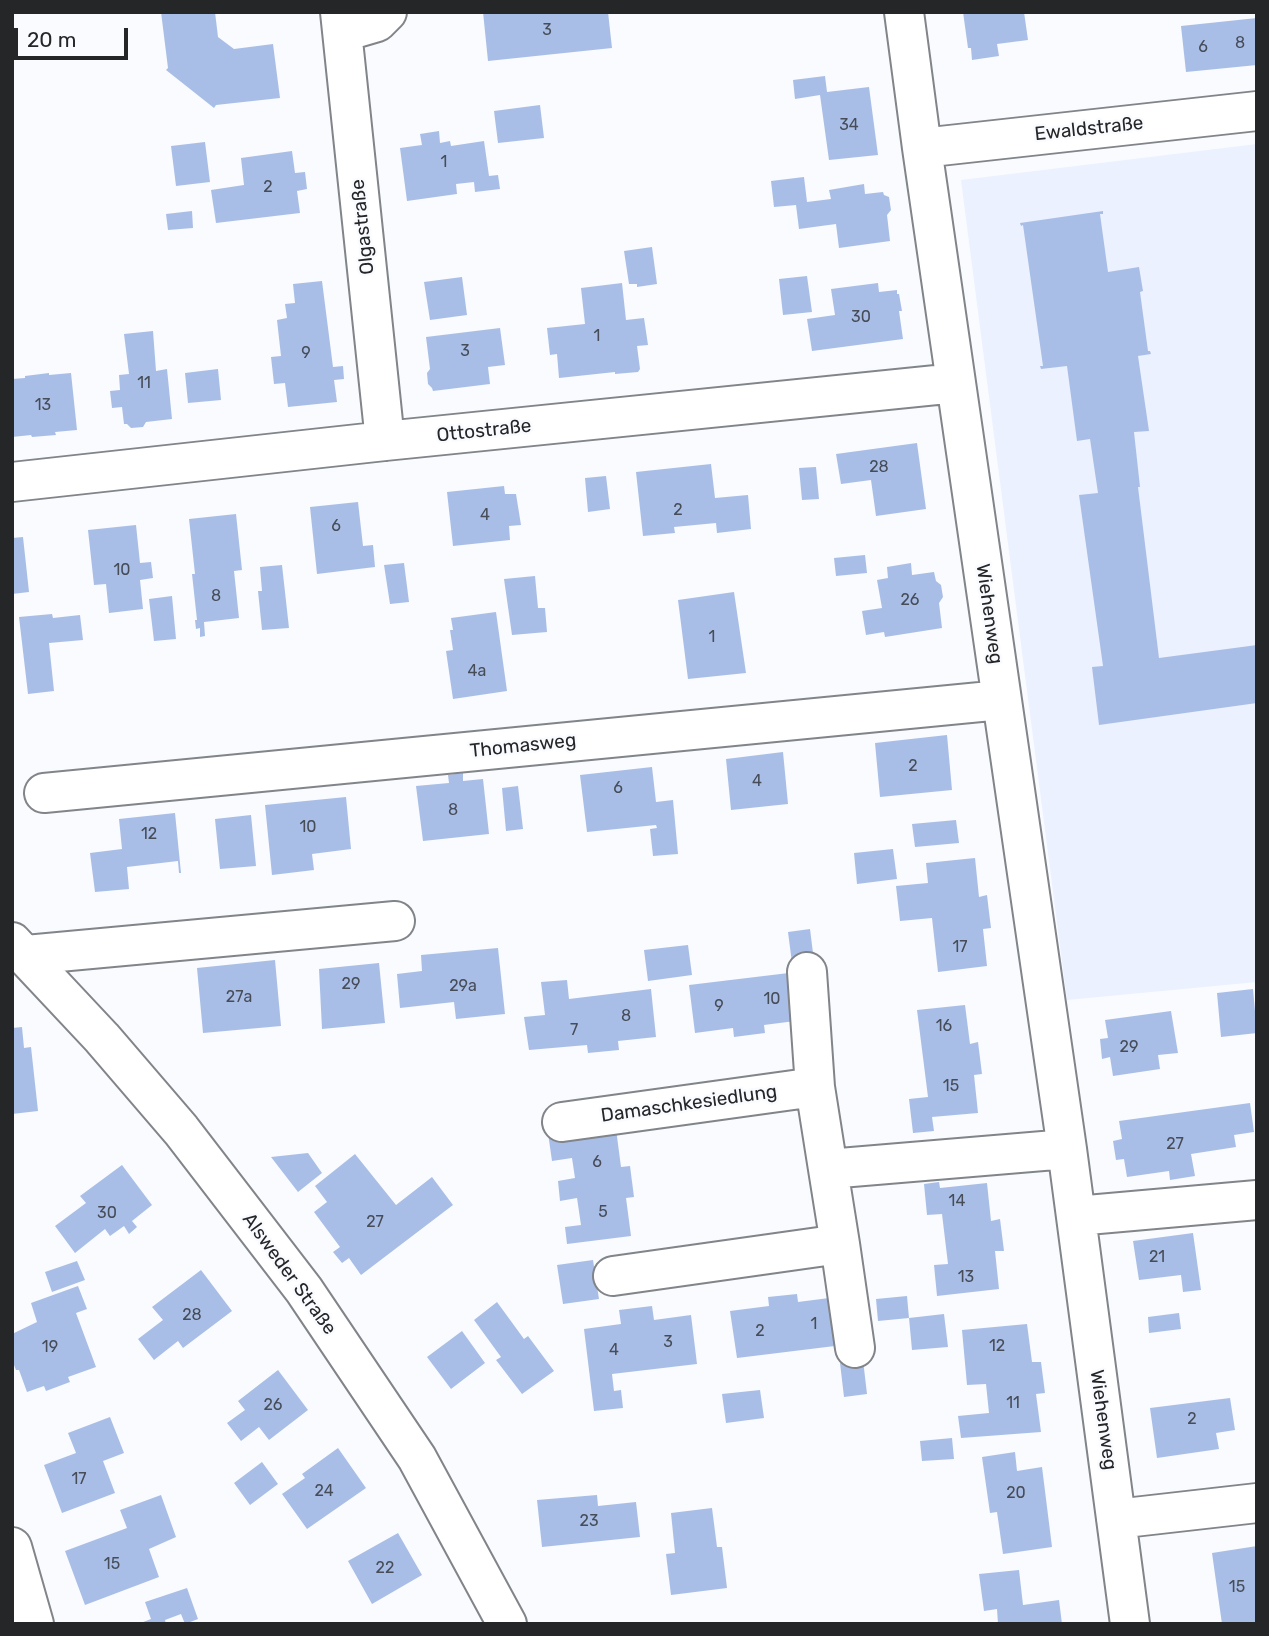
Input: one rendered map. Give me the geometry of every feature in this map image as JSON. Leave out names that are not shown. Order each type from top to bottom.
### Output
[{"type":"street","points":[[341,22],[377,22],[387,12]]},
{"type":"street","name":"Wiehenweg","points":[[904,12],[1067,1149],[1130,1624]]},
{"type":"street","name":"Olgastraße","points":[[341,22],[385,441]]},
{"type":"street","name":"Ewaldstraße","points":[[922,148],[1257,111]]},
{"type":"street","name":"Ottostraße","points":[[12,482],[956,383]]},
{"type":"street","name":"Thomasweg","points":[[44,793],[1001,699]]},
{"type":"street","name":"Alsweder Straße","points":[[19,949],[395,921]]},
{"type":"street","name":"Alsweder Straße","points":[[19,949],[102,1038],[181,1130],[304,1290],[417,1458],[508,1624]]},
{"type":"street","points":[[807,972],[815,1087],[855,1348]]},
{"type":"street","name":"Damaschkesiedlung","points":[[562,1122],[815,1087]]},
{"type":"street","points":[[828,1169],[1067,1149]]},
{"type":"street","points":[[1076,1216],[1257,1200]]},
{"type":"street","points":[[613,1276],[840,1244]]},
{"type":"street","points":[[1116,1519],[1257,1503]]},
{"type":"street","points":[[12,1547],[34,1624]]},
{"type":"shaded area","points":[[1257,144],[1257,982],[1067,1000],[961,180]]},
{"type":"building","points":[[161,12],[215,12],[218,37],[234,49],[273,44],[280,98],[216,105],[214,108],[166,70],[168,68]]},
{"type":"building","points":[[483,12],[608,12],[612,48],[488,61]]},
{"type":"building","points":[[963,12],[1024,12],[1028,40],[997,44],[999,56],[972,60]]},
{"type":"building","points":[[1257,18],[1257,65],[1186,72],[1181,26]]},
{"type":"building","points":[[825,76],[827,92],[869,87],[878,155],[829,160],[820,95],[795,99],[793,80]]},
{"type":"building","points":[[540,105],[544,138],[498,143],[494,111]]},
{"type":"building","points":[[439,131],[440,143],[450,141],[451,146],[484,141],[489,176],[498,175],[500,189],[475,192],[474,182],[456,184],[457,194],[407,201],[400,148],[422,145],[420,134]]},
{"type":"building","points":[[205,142],[210,182],[176,186],[171,146]]},
{"type":"building","points":[[292,151],[295,173],[305,172],[307,189],[297,191],[300,213],[216,223],[211,190],[244,185],[241,158]]},
{"type":"building","points":[[804,177],[807,202],[831,199],[829,190],[864,184],[865,194],[883,192],[889,197],[891,210],[887,215],[890,241],[839,248],[836,224],[799,229],[796,205],[774,207],[771,181]]},
{"type":"building","points":[[192,211],[193,228],[168,230],[166,214]]},
{"type":"building","points":[[1103,211],[1103,214],[1100,214],[1108,272],[1139,267],[1148,351],[1151,354],[1138,356],[1149,431],[1134,432],[1159,658],[1257,645],[1257,703],[1099,725],[1092,667],[1103,666],[1079,495],[1098,493],[1090,439],[1077,441],[1067,366],[1041,369],[1040,366],[1043,366],[1023,225],[1020,223]]},
{"type":"building","points":[[652,247],[657,284],[637,287],[637,284],[629,284],[624,251]]},
{"type":"building","points":[[807,276],[812,312],[783,315],[779,279]]},
{"type":"building","points":[[462,277],[467,315],[430,320],[424,282]]},
{"type":"building","points":[[322,281],[333,367],[343,366],[344,379],[334,380],[337,402],[288,407],[285,383],[274,384],[271,357],[281,356],[277,320],[287,318],[285,304],[295,303],[293,284]]},
{"type":"building","points":[[622,283],[626,320],[644,318],[648,345],[637,346],[640,369],[638,372],[559,378],[557,354],[550,355],[547,328],[585,324],[581,288]]},
{"type":"building","points":[[878,283],[879,292],[897,290],[899,294],[903,339],[812,351],[807,319],[835,315],[831,289]]},
{"type":"building","points":[[500,328],[505,365],[488,367],[490,384],[433,391],[428,384],[427,373],[430,369],[426,337]]},
{"type":"building","points":[[153,331],[156,371],[167,369],[172,419],[146,422],[143,427],[131,428],[124,424],[122,407],[112,408],[110,391],[120,390],[119,375],[129,374],[124,334]]},
{"type":"building","points":[[218,369],[221,400],[188,403],[185,373]]},
{"type":"building","points":[[49,373],[71,373],[77,430],[55,432],[56,435],[12,437],[12,379]]},
{"type":"building","points":[[917,443],[926,509],[876,516],[871,480],[841,484],[836,454]]},
{"type":"building","points":[[711,464],[715,498],[748,495],[751,529],[717,533],[716,523],[674,527],[675,533],[643,536],[636,472]]},
{"type":"building","points":[[816,467],[819,499],[802,500],[799,468]]},
{"type":"building","points":[[606,476],[610,509],[588,512],[585,478]]},
{"type":"building","points":[[504,486],[505,494],[516,494],[521,525],[509,526],[510,540],[453,546],[447,492]]},
{"type":"building","points":[[358,502],[363,546],[373,545],[375,567],[317,574],[310,507]]},
{"type":"building","points":[[236,514],[242,570],[234,571],[239,618],[204,622],[205,636],[200,637],[200,628],[196,629],[195,620],[192,574],[195,574],[189,519]]},
{"type":"building","points":[[136,525],[140,563],[151,562],[153,578],[140,580],[143,609],[109,613],[106,584],[94,585],[88,530]]},
{"type":"building","points":[[23,537],[29,592],[12,594],[12,538]]},
{"type":"building","points":[[865,555],[867,573],[836,576],[834,558]]},
{"type":"building","points":[[404,563],[409,602],[390,604],[384,565]]},
{"type":"building","points":[[911,563],[912,575],[934,572],[936,581],[941,585],[943,597],[939,603],[942,628],[885,637],[884,632],[866,635],[862,611],[882,608],[877,580],[888,578],[887,567]]},
{"type":"building","points":[[282,565],[289,628],[262,630],[258,591],[262,591],[260,567]]},
{"type":"building","points":[[535,576],[538,608],[545,608],[547,632],[512,635],[504,579]]},
{"type":"building","points":[[734,592],[746,673],[688,679],[678,600]]},
{"type":"building","points":[[172,596],[176,639],[154,641],[149,599]]},
{"type":"building","points":[[496,612],[507,691],[453,699],[446,651],[453,650],[451,618]]},
{"type":"building","points":[[52,614],[53,618],[80,615],[83,640],[49,643],[54,691],[28,694],[19,617]]},
{"type":"building","points":[[947,735],[952,790],[880,797],[875,743]]},
{"type":"building","points":[[783,752],[788,804],[731,810],[726,759]]},
{"type":"building","points":[[652,767],[656,802],[673,800],[678,854],[653,856],[650,829],[657,828],[656,825],[587,832],[580,775]]},
{"type":"building","points":[[463,773],[463,781],[483,779],[489,834],[423,841],[416,786],[449,783],[448,775]]},
{"type":"building","points":[[518,786],[523,829],[506,831],[502,788]]},
{"type":"building","points":[[346,797],[351,849],[312,854],[314,870],[272,875],[265,805]]},
{"type":"building","points":[[175,813],[181,873],[178,861],[127,867],[129,889],[95,892],[90,853],[122,849],[119,819]]},
{"type":"building","points":[[251,815],[256,866],[220,869],[215,819]]},
{"type":"building","points":[[956,820],[959,843],[915,847],[912,824]]},
{"type":"building","points":[[893,849],[897,879],[857,884],[854,853]]},
{"type":"building","points":[[975,858],[979,897],[987,895],[991,928],[983,929],[987,966],[938,972],[932,918],[900,921],[896,886],[928,883],[926,863]]},
{"type":"building","points":[[810,929],[814,961],[792,963],[788,932]]},
{"type":"building","points":[[688,945],[692,975],[648,981],[644,950]]},
{"type":"building","points":[[498,948],[505,1014],[456,1019],[454,1002],[400,1008],[397,974],[422,971],[421,955]]},
{"type":"building","points":[[275,960],[281,1026],[203,1033],[197,968]]},
{"type":"building","points":[[379,963],[385,1023],[322,1029],[319,969]]},
{"type":"building","points":[[797,972],[803,1020],[764,1025],[765,1033],[734,1037],[733,1028],[695,1033],[689,985]]},
{"type":"building","points":[[567,980],[569,999],[651,989],[656,1037],[618,1041],[619,1050],[588,1053],[587,1045],[529,1050],[524,1017],[545,1015],[541,982]]},
{"type":"building","points":[[1253,989],[1257,1033],[1221,1037],[1217,993]]},
{"type":"building","points":[[965,1005],[970,1044],[978,1042],[982,1074],[974,1075],[978,1113],[932,1117],[934,1131],[913,1133],[909,1099],[928,1097],[917,1010]]},
{"type":"building","points":[[1171,1011],[1178,1053],[1158,1055],[1160,1069],[1113,1076],[1110,1057],[1102,1059],[1100,1039],[1108,1038],[1105,1020]]},
{"type":"building","points":[[22,1027],[24,1048],[31,1047],[38,1111],[12,1114],[12,1028]]},
{"type":"building","points":[[1250,1103],[1254,1132],[1234,1135],[1236,1147],[1191,1154],[1195,1176],[1170,1180],[1169,1171],[1127,1177],[1124,1159],[1116,1160],[1113,1141],[1122,1139],[1119,1121]]},
{"type":"building","points":[[616,1129],[621,1167],[630,1166],[634,1197],[626,1198],[631,1236],[567,1244],[565,1227],[581,1225],[577,1198],[560,1201],[558,1181],[575,1178],[572,1158],[552,1161],[548,1133]]},
{"type":"building","points":[[308,1153],[322,1173],[298,1192],[271,1157]]},
{"type":"building","points":[[355,1154],[396,1205],[432,1177],[453,1205],[361,1275],[349,1258],[342,1263],[333,1252],[340,1247],[314,1212],[327,1202],[315,1186]]},
{"type":"building","points":[[122,1165],[152,1205],[132,1221],[137,1227],[129,1234],[124,1226],[110,1236],[105,1229],[75,1253],[55,1226],[86,1203],[80,1196]]},
{"type":"building","points":[[939,1182],[940,1188],[987,1183],[991,1221],[1000,1219],[1004,1251],[995,1251],[999,1289],[937,1296],[934,1265],[948,1264],[942,1214],[927,1215],[924,1184]]},
{"type":"building","points":[[1193,1233],[1201,1290],[1183,1292],[1181,1275],[1139,1280],[1133,1241]]},
{"type":"building","points":[[593,1260],[599,1299],[563,1304],[557,1265]]},
{"type":"building","points":[[77,1261],[85,1280],[52,1292],[45,1272]]},
{"type":"building","points":[[201,1270],[232,1311],[183,1348],[178,1341],[154,1360],[138,1339],[163,1320],[152,1307]]},
{"type":"building","points":[[78,1286],[87,1309],[76,1313],[96,1367],[68,1377],[70,1382],[46,1391],[44,1386],[27,1392],[12,1360],[12,1334],[37,1322],[31,1303]]},
{"type":"building","points":[[797,1294],[798,1302],[837,1297],[843,1345],[737,1358],[730,1311],[769,1306],[768,1297]]},
{"type":"building","points":[[907,1296],[909,1318],[878,1321],[876,1299]]},
{"type":"building","points":[[497,1302],[524,1339],[528,1336],[554,1371],[522,1394],[496,1360],[501,1357],[474,1320]]},
{"type":"building","points":[[652,1306],[654,1320],[691,1315],[697,1364],[612,1374],[614,1391],[621,1390],[623,1408],[594,1411],[584,1329],[621,1324],[619,1310]]},
{"type":"building","points":[[1179,1313],[1181,1329],[1149,1333],[1148,1317]]},
{"type":"building","points":[[944,1314],[948,1347],[912,1350],[909,1318]]},
{"type":"building","points":[[1027,1324],[1032,1362],[1041,1362],[1045,1393],[1036,1394],[1041,1432],[961,1438],[958,1416],[989,1413],[986,1384],[967,1385],[962,1330]]},
{"type":"building","points":[[462,1331],[485,1363],[451,1389],[427,1357]]},
{"type":"building","points":[[863,1360],[867,1394],[844,1397],[840,1363]]},
{"type":"building","points":[[278,1370],[308,1410],[269,1440],[259,1427],[241,1441],[227,1423],[245,1410],[238,1401]]},
{"type":"building","points":[[760,1390],[764,1418],[726,1423],[722,1394]]},
{"type":"building","points":[[1230,1398],[1235,1430],[1216,1433],[1219,1449],[1157,1458],[1150,1408]]},
{"type":"building","points":[[110,1417],[124,1453],[103,1461],[115,1493],[62,1513],[44,1465],[76,1453],[68,1433]]},
{"type":"building","points":[[952,1438],[954,1459],[922,1461],[920,1441]]},
{"type":"building","points":[[338,1448],[366,1488],[307,1529],[282,1494],[305,1478],[302,1474]]},
{"type":"building","points":[[1015,1452],[1017,1471],[1042,1467],[1052,1547],[1003,1554],[997,1512],[990,1513],[982,1457]]},
{"type":"building","points":[[262,1462],[278,1484],[250,1505],[234,1483]]},
{"type":"building","points":[[161,1495],[176,1537],[149,1549],[159,1577],[85,1605],[65,1551],[127,1528],[120,1510]]},
{"type":"building","points":[[597,1495],[598,1506],[636,1502],[640,1537],[542,1547],[537,1500]]},
{"type":"building","points":[[712,1508],[717,1547],[722,1547],[727,1588],[671,1595],[666,1554],[675,1553],[671,1513]]},
{"type":"building","points":[[398,1533],[422,1575],[372,1604],[348,1561]]},
{"type":"building","points":[[1257,1546],[1257,1622],[1222,1624],[1212,1553]]},
{"type":"building","points":[[1019,1570],[1023,1605],[1059,1600],[1062,1624],[998,1624],[997,1609],[984,1611],[979,1574]]},
{"type":"building","points":[[187,1588],[198,1619],[185,1624],[181,1614],[165,1620],[166,1624],[138,1624],[151,1619],[145,1602]]}]
